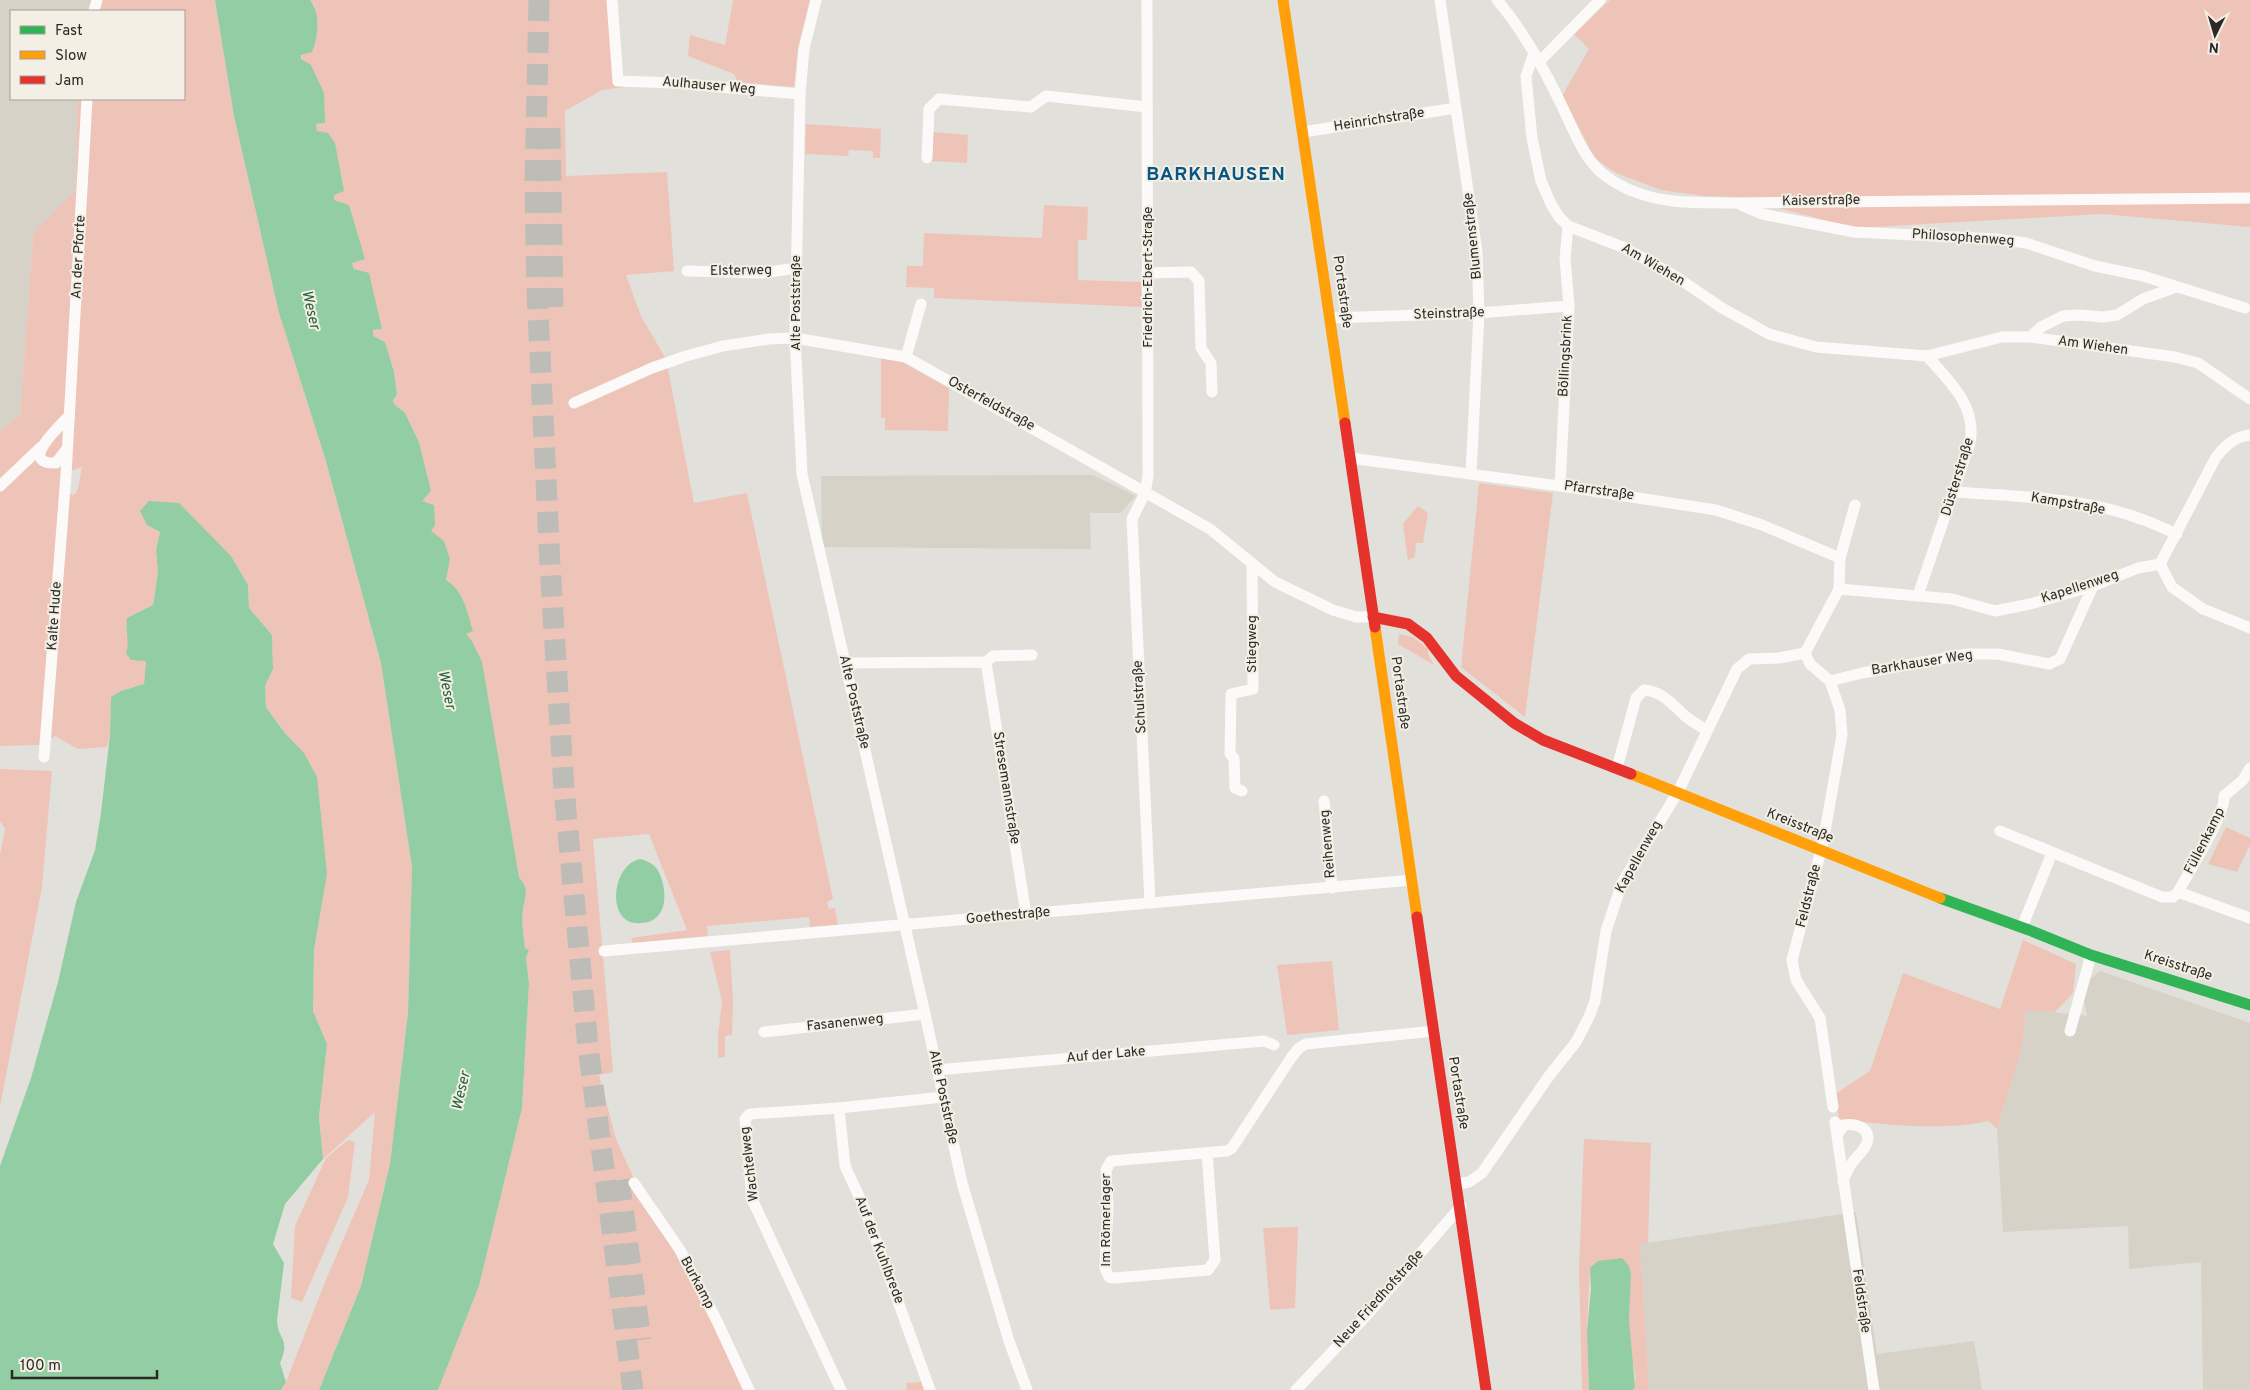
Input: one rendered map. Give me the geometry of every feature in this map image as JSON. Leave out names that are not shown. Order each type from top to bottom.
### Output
[{"type":"main road","name":"Portastraße","points":[[1283,0],[1461,1206],[1486,1390]]},
{"type":"main road","name":"Kreisstraße","points":[[1374,617],[1408,624],[1427,638],[1456,676],[1514,723],[1550,743],[1678,792],[1931,895],[2022,927],[2091,955],[2250,1005]]},
{"type":"street","name":"Aulhauser Weg","points":[[612,0],[618,81],[673,83],[800,94]]},
{"type":"street","name":"Alte Poststraße","points":[[816,0],[804,49],[800,94],[796,338],[802,474],[926,1014],[962,1183],[1009,1341],[1027,1390]]},
{"type":"street","name":"Friedrich-Ebert-Straße","points":[[1145,493],[1148,476],[1147,0]]},
{"type":"street","name":"Blumenstraße","points":[[1440,0],[1477,252],[1479,313],[1471,473]]},
{"type":"street","name":"Kaiserstraße","points":[[1497,0],[1515,22],[1536,57],[1584,150],[1603,174],[1635,192],[1656,198],[1680,202],[1734,203],[2250,198]]},
{"type":"street","points":[[1536,57],[1600,0]]},
{"type":"street","name":"Am Wiehen","points":[[1536,57],[1526,76],[1532,138],[1541,181],[1558,217],[1568,226],[1625,248],[1675,276],[1722,308],[1769,334],[1816,347],[1910,353],[1927,356],[2002,337],[2030,337],[2175,357],[2198,363],[2250,399]]},
{"type":"street","points":[[926,158],[929,109],[939,99],[1031,106],[1046,96],[1147,107]]},
{"type":"street","name":"An der Pforte","points":[[66,475],[87,100]]},
{"type":"street","name":"Heinrichstraße","points":[[1303,132],[1456,108]]},
{"type":"street","name":"Philosophenweg","points":[[1734,203],[1762,214],[1854,232],[1996,239],[2026,243],[2095,266],[2143,276],[2246,308]]},
{"type":"street","name":"Böllingsbrink","points":[[1560,486],[1569,306],[1565,258],[1568,226]]},
{"type":"street","name":"Elsterweg","points":[[687,271],[762,273],[796,268]]},
{"type":"street","points":[[1147,274],[1191,272],[1198,280],[1200,348],[1211,363],[1212,392]]},
{"type":"street","points":[[2030,337],[2041,327],[2063,316],[2079,314],[2103,318],[2117,315],[2143,299],[2176,287]]},
{"type":"street","points":[[906,357],[921,304]]},
{"type":"street","name":"Steinstraße","points":[[1330,318],[1479,313],[1569,306]]},
{"type":"street","name":"Osterfeldstraße","points":[[574,403],[652,368],[686,356],[723,346],[769,339],[796,338],[906,357],[1210,529],[1275,582],[1333,610],[1356,617],[1374,617]]},
{"type":"street","name":"Düsterstraße","points":[[1918,595],[1955,492],[1972,431],[1971,417],[1964,400],[1927,356]]},
{"type":"street","points":[[0,486],[41,447],[69,416]]},
{"type":"street","points":[[2250,435],[2242,436],[2227,444],[2216,457],[2160,564],[2172,587],[2203,608],[2250,628]]},
{"type":"street","points":[[41,447],[42,460],[49,463],[56,463],[67,449]]},
{"type":"street","name":"Pfarrstraße","points":[[1350,458],[1471,473],[1716,510],[1762,525],[1840,558]]},
{"type":"street","name":"Kalte Hude","points":[[44,757],[66,475]]},
{"type":"street","name":"Kampstraße","points":[[1955,492],[2040,497],[2090,506],[2140,518],[2177,534]]},
{"type":"street","name":"Schulstraße","points":[[1145,493],[1132,519],[1150,904]]},
{"type":"street","points":[[1830,681],[1810,664],[1805,653],[1839,589],[1840,558],[1855,506]]},
{"type":"street","name":"Stiegweg","points":[[1242,791],[1235,788],[1234,758],[1230,754],[1231,694],[1253,689],[1252,564]]},
{"type":"street","name":"Kapellenweg","points":[[1839,589],[1918,595],[1952,600],[1994,611],[2093,586],[2138,568],[2160,564]]},
{"type":"street","name":"Barkhauser Weg","points":[[1830,681],[1862,673],[1968,654],[1998,654],[2049,664],[2060,660],[2093,586]]},
{"type":"street","name":"Kapellenweg","points":[[1457,1184],[1469,1182],[1482,1173],[1549,1076],[1576,1042],[1595,1001],[1606,931],[1622,883],[1678,792],[1706,730],[1742,663],[1749,659],[1779,658],[1805,653]]},
{"type":"street","points":[[845,662],[986,662],[993,656],[1032,655]]},
{"type":"street","name":"Stresemannstraße","points":[[986,662],[1026,914]]},
{"type":"street","name":"Feldstraße","points":[[1830,681],[1840,710],[1842,735],[1835,784],[1821,851],[1792,960],[1796,980],[1820,1018],[1833,1107]]},
{"type":"street","points":[[1617,768],[1636,698],[1644,690],[1653,691],[1674,703],[1684,715],[1706,730]]},
{"type":"street","name":"Füllenkamp","points":[[2000,831],[2162,897],[2174,897],[2219,817],[2224,796],[2243,780],[2250,768]]},
{"type":"street","name":"Reihenweg","points":[[1324,801],[1332,888]]},
{"type":"street","points":[[2022,927],[2052,853]]},
{"type":"street","name":"Goethestraße","points":[[604,951],[1412,880]]},
{"type":"street","name":"Füllenkamp","points":[[2178,892],[2250,918]]},
{"type":"street","points":[[2070,1031],[2091,955]]},
{"type":"street","name":"Fasanenweg","points":[[764,1032],[926,1014]]},
{"type":"street","name":"Im Römerlager","points":[[1206,1153],[1215,1260],[1211,1268],[1208,1270],[1110,1277],[1105,1268],[1108,1207],[1107,1165],[1110,1161],[1227,1151],[1232,1148],[1291,1058],[1299,1048],[1306,1044],[1434,1031]]},
{"type":"street","name":"Auf der Lake","points":[[937,1070],[1264,1041],[1274,1045]]},
{"type":"street","name":"Wachtelweg","points":[[841,1390],[752,1199],[745,1119],[750,1114],[839,1108],[943,1097]]},
{"type":"street","name":"Auf der Kuhlbrede","points":[[839,1108],[845,1166],[864,1207],[930,1390]]},
{"type":"street","name":"Feldstraße","points":[[1835,1122],[1874,1390]]},
{"type":"street","points":[[1837,1135],[1844,1125],[1854,1123],[1863,1128],[1867,1137],[1867,1144],[1851,1164],[1844,1181]]},
{"type":"street","name":"Burkamp","points":[[634,1183],[680,1250],[717,1321],[749,1390]]},
{"type":"street","name":"Neue Friedhofstraße","points":[[1296,1390],[1367,1315],[1461,1206]]},
{"type":"shaded area","points":[[0,0],[91,0],[88,10],[10,10],[10,100],[78,100],[75,190],[33,234],[20,415],[0,431]]},
{"type":"shaded area","points":[[91,0],[215,0],[234,116],[279,313],[325,458],[381,663],[412,867],[408,1013],[390,1164],[361,1286],[319,1390],[281,1390],[286,1382],[327,1277],[369,1180],[375,1112],[323,1159],[319,1117],[327,1044],[313,1011],[314,950],[327,874],[304,753],[284,732],[266,707],[265,686],[273,669],[272,635],[249,608],[248,585],[231,556],[147,525],[160,532],[156,550],[158,572],[153,605],[127,618],[127,638],[129,643],[146,661],[144,684],[121,691],[111,697],[110,735],[107,747],[78,749],[55,736],[38,745],[0,746],[0,431],[20,415],[33,234],[75,190],[78,100],[185,100],[185,10],[88,10]],"holes":[[[82,467],[78,489],[74,495],[69,494],[71,471]]]},
{"type":"shaded area","points":[[310,0],[614,0],[624,87],[602,90],[565,111],[566,176],[667,172],[674,271],[626,275],[641,316],[666,359],[694,503],[747,493],[833,899],[827,902],[829,909],[835,908],[838,925],[810,927],[809,917],[707,926],[708,936],[633,943],[631,938],[687,930],[649,834],[593,839],[613,1072],[599,1075],[616,1139],[635,1181],[751,1390],[438,1390],[479,1286],[522,1108],[529,983],[526,958],[529,950],[525,948],[522,920],[526,890],[519,877],[464,634],[422,501],[422,457],[419,442],[405,413],[394,404],[393,400],[397,395],[394,372],[385,342],[372,336],[373,330],[382,329],[352,263],[364,259],[334,200],[317,131],[316,124],[325,123],[301,59],[315,6]]},
{"type":"shaded area","points":[[733,0],[810,0],[798,48],[794,87],[738,82],[734,74],[688,56],[690,35],[725,45]]},
{"type":"shaded area","points":[[1610,0],[2250,0],[2250,227],[2102,214],[1856,228],[1735,197],[1704,196],[1661,190],[1616,173],[1595,158],[1562,96],[1589,49],[1574,34]]},
{"type":"shaded area","points":[[806,124],[881,129],[880,158],[873,158],[873,151],[849,150],[848,156],[805,154]]},
{"type":"shaded area","points":[[932,132],[968,135],[967,163],[931,161]]},
{"type":"shaded area","points":[[1044,205],[1088,207],[1087,240],[1078,240],[1078,280],[1141,282],[1142,307],[934,298],[934,288],[906,287],[907,266],[923,266],[924,233],[1042,238]]},
{"type":"shaded area","points":[[881,358],[902,362],[949,388],[948,431],[885,430],[885,418],[881,418]]},
{"type":"shaded area","points":[[1093,475],[1136,496],[1120,513],[1090,513],[1091,549],[822,547],[821,476]]},
{"type":"shaded area","points":[[1479,483],[1553,493],[1525,717],[1461,667]]},
{"type":"shaded area","points":[[1418,506],[1428,513],[1423,543],[1416,543],[1415,557],[1408,560],[1403,524]]},
{"type":"shaded area","points":[[1399,634],[1413,637],[1428,649],[1428,654],[1434,665],[1398,644]]},
{"type":"shaded area","points":[[0,769],[52,771],[42,887],[0,1107],[0,855],[5,829],[0,821]]},
{"type":"shaded area","points":[[2226,827],[2250,838],[2250,845],[2237,872],[2208,864]]},
{"type":"shaded area","points":[[2023,940],[2076,964],[2073,993],[2055,1012],[2026,1010],[2021,1051],[1997,1129],[1989,1121],[1953,1126],[1933,1126],[1895,1125],[1839,1119],[1835,1094],[1870,1071],[1903,973],[2000,1009]]},
{"type":"shaded area","points":[[730,950],[733,1001],[732,1035],[725,1036],[725,1057],[718,1058],[718,1036],[722,1001],[710,952]]},
{"type":"shaded area","points":[[1332,961],[1339,1030],[1287,1035],[1277,965]]},
{"type":"shaded area","points":[[2100,971],[2250,1023],[2250,1390],[2203,1390],[2201,1262],[2129,1269],[2128,1226],[2003,1232],[1997,1129],[2021,1051],[2026,1009],[2087,1016],[2084,1000],[2090,979]]},
{"type":"shaded area","points":[[1584,1139],[1651,1143],[1648,1243],[1640,1244],[1649,1390],[1633,1390],[1635,1371],[1630,1348],[1629,1327],[1631,1273],[1590,1268],[1587,1332],[1589,1390],[1582,1390],[1579,1270]]},
{"type":"shaded area","points":[[348,1140],[355,1142],[348,1197],[302,1302],[291,1298],[295,1226],[326,1158]]},
{"type":"shaded area","points":[[1856,1212],[1877,1354],[1974,1341],[1982,1390],[1649,1390],[1640,1244]]},
{"type":"shaded area","points":[[1298,1227],[1295,1308],[1270,1310],[1263,1228]]},
{"type":"shaded area","points":[[922,1382],[925,1390],[907,1390],[906,1383]]},
{"type":"water","name":"Weser","points":[[215,0],[310,0],[316,12],[317,32],[314,46],[312,52],[301,55],[301,59],[311,65],[324,93],[325,123],[316,124],[317,131],[328,133],[335,143],[344,191],[334,195],[334,200],[349,205],[365,259],[352,263],[354,269],[369,273],[382,329],[373,330],[373,336],[385,342],[394,372],[397,395],[393,400],[394,404],[405,413],[419,442],[431,491],[422,501],[434,505],[435,525],[431,531],[444,541],[450,559],[446,580],[461,596],[473,631],[466,634],[472,641],[482,662],[519,877],[526,890],[522,920],[525,948],[529,950],[526,958],[529,983],[522,1108],[479,1286],[438,1390],[319,1390],[361,1286],[390,1164],[408,1013],[412,867],[381,663],[325,458],[279,313],[234,116]]},
{"type":"water","points":[[149,501],[179,503],[231,556],[248,585],[249,608],[272,635],[273,669],[265,686],[266,707],[284,732],[304,753],[317,777],[327,874],[314,950],[313,1011],[327,1044],[319,1117],[323,1159],[285,1204],[273,1244],[284,1263],[277,1320],[284,1344],[280,1363],[286,1382],[281,1390],[0,1390],[0,1166],[31,1078],[58,982],[76,902],[95,850],[110,735],[111,697],[121,691],[144,684],[146,661],[131,660],[126,653],[128,645],[127,618],[153,605],[158,572],[156,550],[160,532],[147,525],[140,511]]},
{"type":"water","points":[[641,859],[652,864],[657,869],[662,879],[664,903],[656,918],[652,921],[641,923],[629,922],[617,906],[618,882],[623,871],[631,863]]},
{"type":"water","points":[[1622,1258],[1629,1266],[1631,1273],[1629,1320],[1635,1387],[1633,1390],[1589,1390],[1587,1332],[1591,1289],[1590,1268],[1598,1261]]},
{"type":"tunnel","points":[[539,0],[535,184],[537,291],[550,565],[564,789],[588,1047],[633,1390]]},
{"type":"tunnel","points":[[550,128],[553,307]]},
{"type":"tunnel","points":[[619,1180],[641,1340]]},
{"type":"traffic: fast","points":[[1940,898],[2091,955],[2250,1005]]},
{"type":"traffic: slow","points":[[1283,0],[1345,423]]},
{"type":"traffic: slow","points":[[1375,627],[1417,917]]},
{"type":"traffic: slow","points":[[1631,774],[1940,898]]},
{"type":"traffic: jam","points":[[1345,423],[1375,627]]},
{"type":"traffic: jam","points":[[1373,617],[1408,624],[1427,638],[1456,676],[1514,723],[1543,740],[1631,774]]},
{"type":"traffic: jam","points":[[1417,917],[1486,1390]]},
{"type":"district","name":"BARKHAUSEN","points":[[1216,175]]}]
